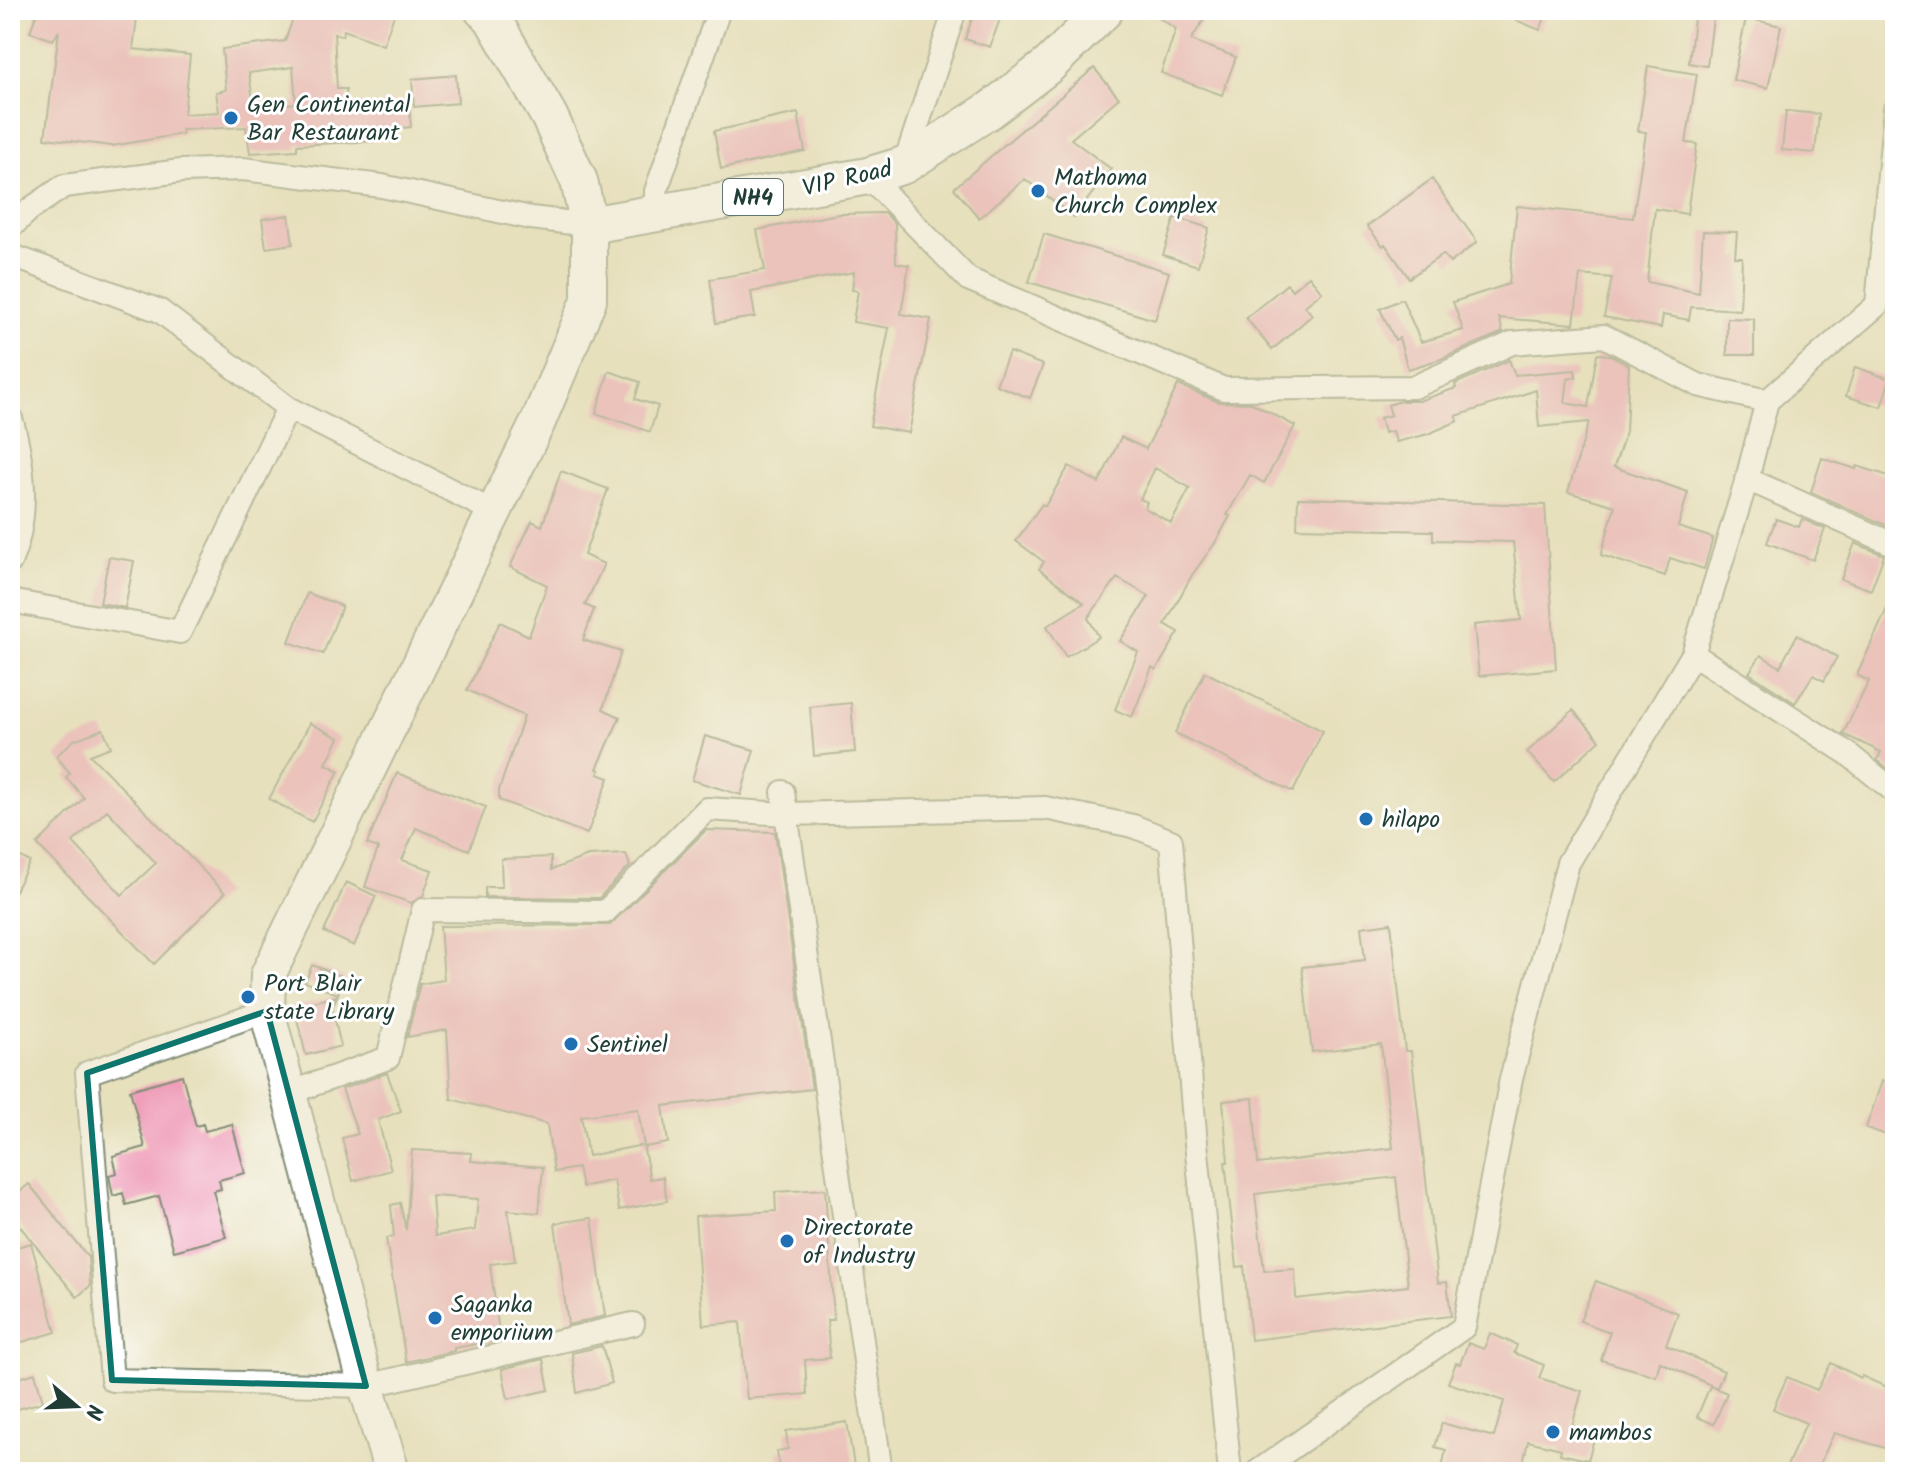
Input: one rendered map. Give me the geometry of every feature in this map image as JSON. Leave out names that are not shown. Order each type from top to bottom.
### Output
[{"type":"highway","points":[[483,10],[491,16],[549,116],[579,181],[589,225]]},
{"type":"highway","name":"VIP Road","points":[[589,225],[868,176],[904,165],[990,110],[1049,65],[1105,10]]},
{"type":"main road","points":[[392,1472],[366,1386],[267,1011],[268,975],[538,422],[589,300],[589,225]]},
{"type":"street","points":[[656,214],[656,191],[719,10]]},
{"type":"street","points":[[904,165],[955,10]]},
{"type":"street","points":[[1257,1472],[1464,1327],[1511,1079],[1568,863],[1693,654],[1747,479],[1767,401],[1877,305],[1895,109]]},
{"type":"street","points":[[10,228],[29,210],[64,186],[181,171],[243,169],[382,186],[531,218],[589,225]]},
{"type":"street","points":[[868,176],[968,279],[1224,389],[1414,387],[1512,343],[1604,336],[1698,385],[1767,401]]},
{"type":"street","points":[[10,255],[160,311],[288,408],[494,512]]},
{"type":"street","points":[[10,601],[180,632],[288,408]]},
{"type":"street","points":[[10,562],[24,503],[12,426]]},
{"type":"street","points":[[1747,479],[1895,545]]},
{"type":"street","points":[[1693,654],[1847,753],[1895,792]]},
{"type":"street","points":[[784,803],[881,1472]]},
{"type":"street","points":[[289,1093],[388,1058],[423,910],[605,912],[707,809],[784,803],[1045,808],[1133,826],[1171,841],[1195,1133],[1230,1472]]},
{"type":"street","points":[[267,1011],[87,1073],[112,1380],[366,1386],[633,1324]]},
{"type":"highlighted area","points":[[267,1011],[366,1386],[112,1380],[87,1073]]},
{"type":"building","points":[[38,10],[138,10],[133,49],[190,55],[184,114],[219,112],[216,92],[226,90],[222,49],[285,41],[296,10],[396,10],[383,45],[344,30],[342,36],[334,33],[337,89],[346,89],[347,111],[383,109],[383,104],[409,102],[411,127],[378,130],[379,141],[297,145],[297,150],[250,153],[246,127],[182,130],[182,134],[112,146],[45,138],[59,31],[53,40],[30,32]],"holes":[[[293,67],[296,103],[254,108],[249,73]]]},
{"type":"building","points":[[975,10],[1003,10],[990,47],[965,39]]},
{"type":"building","points":[[1147,10],[1210,10],[1191,40],[1236,57],[1222,95],[1161,73],[1176,29]]},
{"type":"building","points":[[1491,10],[1548,10],[1540,30]]},
{"type":"building","points":[[1695,10],[1714,10],[1707,66],[1689,63]]},
{"type":"building","points":[[1746,18],[1781,26],[1768,88],[1733,80]]},
{"type":"building","points":[[1648,66],[1697,74],[1686,143],[1697,144],[1687,214],[1655,209],[1647,282],[1699,293],[1703,231],[1737,232],[1735,257],[1742,257],[1740,310],[1691,307],[1689,320],[1663,315],[1661,328],[1604,317],[1612,278],[1580,275],[1574,324],[1499,318],[1503,332],[1441,359],[1408,369],[1399,338],[1395,340],[1380,309],[1402,299],[1421,342],[1463,330],[1453,302],[1509,284],[1517,206],[1633,218],[1646,132],[1638,131]]},
{"type":"building","points":[[1094,68],[1119,98],[1071,139],[1111,169],[1074,217],[1025,179],[979,218],[954,188]]},
{"type":"building","points":[[456,75],[458,103],[414,107],[412,79]]},
{"type":"building","points":[[1786,111],[1819,114],[1815,153],[1782,150]]},
{"type":"building","points":[[798,113],[805,151],[721,169],[714,131]]},
{"type":"building","points":[[1432,179],[1477,242],[1450,263],[1443,254],[1409,278],[1385,244],[1383,246],[1367,226]]},
{"type":"building","points":[[885,213],[895,224],[896,263],[909,265],[901,314],[931,319],[909,433],[870,426],[889,328],[853,322],[858,291],[852,290],[854,272],[751,292],[755,317],[716,323],[710,279],[765,270],[757,230],[838,214]]},
{"type":"building","points":[[289,215],[293,244],[266,248],[262,219]]},
{"type":"building","points":[[1175,217],[1209,228],[1198,266],[1163,255]]},
{"type":"building","points":[[1044,234],[1169,272],[1155,320],[1029,282]]},
{"type":"building","points":[[1309,276],[1322,292],[1305,306],[1312,315],[1272,350],[1246,318],[1287,284],[1292,290]]},
{"type":"building","points":[[1727,318],[1754,319],[1754,355],[1727,355]]},
{"type":"building","points":[[1009,352],[1043,365],[1030,398],[996,385]]},
{"type":"building","points":[[1597,354],[1610,355],[1629,365],[1626,431],[1614,467],[1688,492],[1678,527],[1713,538],[1704,569],[1670,558],[1665,576],[1601,555],[1615,506],[1568,492],[1589,422],[1539,427],[1536,390],[1456,416],[1458,421],[1428,434],[1396,442],[1393,431],[1384,433],[1380,418],[1391,415],[1388,405],[1419,401],[1456,388],[1455,384],[1509,360],[1515,375],[1575,370],[1576,377],[1568,379],[1565,403],[1588,407]]},
{"type":"building","points":[[1855,367],[1890,379],[1881,407],[1846,396]]},
{"type":"building","points":[[609,371],[640,382],[635,399],[658,406],[650,432],[596,413]]},
{"type":"building","points":[[1178,385],[1219,402],[1252,403],[1295,426],[1264,483],[1250,475],[1215,543],[1192,575],[1165,624],[1179,632],[1156,670],[1152,667],[1132,717],[1115,710],[1138,652],[1120,641],[1149,596],[1117,578],[1088,618],[1099,637],[1066,657],[1047,626],[1084,603],[1039,569],[1044,562],[1016,541],[1042,504],[1045,506],[1069,466],[1099,483],[1121,437],[1146,449]],"holes":[[[1155,468],[1190,488],[1171,523],[1145,508],[1147,502],[1140,499]]]},
{"type":"building","points":[[1822,458],[1895,478],[1895,520],[1892,528],[1811,492]]},
{"type":"building","points":[[561,471],[608,489],[584,555],[604,564],[585,605],[594,609],[583,640],[621,652],[603,709],[620,717],[597,769],[600,770],[598,774],[609,778],[587,834],[499,800],[499,790],[524,716],[467,690],[500,622],[529,636],[547,585],[510,567],[532,521],[542,526]]},
{"type":"building","points":[[1298,498],[1545,505],[1556,669],[1479,676],[1474,625],[1521,620],[1513,542],[1433,540],[1433,531],[1297,528]]},
{"type":"building","points":[[1776,519],[1799,527],[1802,519],[1825,529],[1813,560],[1767,543]]},
{"type":"building","points":[[1855,543],[1884,555],[1871,590],[1841,579]]},
{"type":"building","points":[[109,557],[134,561],[125,608],[100,603]]},
{"type":"building","points":[[1895,591],[1895,774],[1877,760],[1881,752],[1843,734],[1869,681],[1857,675]]},
{"type":"building","points":[[307,593],[342,606],[323,654],[289,642]]},
{"type":"building","points":[[1797,635],[1837,657],[1824,681],[1813,675],[1795,703],[1749,673],[1761,655],[1780,667]]},
{"type":"building","points":[[1205,672],[1323,731],[1293,792],[1175,733]]},
{"type":"building","points":[[851,703],[855,752],[814,756],[810,707]]},
{"type":"building","points":[[1573,710],[1600,740],[1554,782],[1527,752]]},
{"type":"building","points":[[310,723],[339,738],[326,764],[339,771],[312,822],[269,799]]},
{"type":"building","points":[[103,729],[111,747],[90,755],[225,893],[154,964],[37,844],[84,798],[66,777],[70,773],[56,756],[74,740]],"holes":[[[107,810],[156,863],[122,895],[73,842]]]},
{"type":"building","points":[[705,736],[754,750],[741,795],[692,780]]},
{"type":"building","points":[[397,773],[486,807],[469,850],[416,828],[402,860],[432,870],[423,896],[411,903],[365,887],[378,848],[367,844]]},
{"type":"building","points":[[706,830],[775,832],[812,1089],[663,1106],[668,1143],[644,1147],[638,1109],[581,1116],[588,1156],[643,1145],[650,1179],[663,1177],[667,1201],[619,1210],[614,1180],[582,1187],[578,1168],[554,1172],[547,1124],[451,1099],[447,1030],[407,1037],[420,984],[444,980],[440,926],[610,925]]},
{"type":"building","points":[[10,851],[30,862],[10,900]]},
{"type":"building","points":[[626,854],[630,866],[599,898],[485,897],[485,887],[502,887],[501,859],[551,857],[551,870],[588,856]]},
{"type":"building","points":[[346,882],[376,896],[354,946],[324,932]]},
{"type":"building","points":[[1391,923],[1405,1051],[1411,1051],[1438,1283],[1447,1282],[1451,1316],[1251,1340],[1244,1266],[1237,1267],[1225,1162],[1228,1162],[1223,1101],[1253,1098],[1258,1164],[1393,1148],[1381,1044],[1312,1052],[1302,967],[1365,960],[1361,927]],"holes":[[[1396,1177],[1408,1286],[1296,1299],[1295,1269],[1264,1271],[1255,1194]]]},
{"type":"building","points":[[312,965],[344,977],[338,994],[305,982]]},
{"type":"building","points":[[337,996],[332,1008],[341,1046],[306,1055],[294,1007]]},
{"type":"building","points":[[387,1073],[401,1111],[378,1120],[391,1170],[353,1181],[342,1138],[358,1134],[342,1089]]},
{"type":"building","points":[[182,1075],[196,1126],[203,1124],[205,1131],[232,1124],[245,1173],[219,1180],[221,1189],[213,1191],[226,1237],[174,1251],[159,1196],[126,1205],[123,1193],[113,1196],[109,1175],[117,1173],[113,1156],[145,1147],[130,1090]]},
{"type":"building","points":[[1882,1081],[1895,1086],[1895,1138],[1866,1128]]},
{"type":"building","points":[[412,1150],[472,1153],[471,1161],[543,1167],[539,1213],[508,1210],[515,1261],[490,1264],[500,1340],[454,1348],[454,1351],[406,1362],[386,1238],[394,1237],[391,1205],[400,1203],[406,1230]],"holes":[[[432,1196],[478,1199],[475,1230],[435,1236]]]},
{"type":"building","points":[[29,1184],[88,1257],[90,1286],[77,1297],[10,1214],[10,1200]]},
{"type":"building","points":[[825,1189],[834,1320],[827,1320],[830,1358],[805,1360],[807,1394],[747,1399],[740,1322],[703,1325],[695,1216],[776,1211],[775,1192]]},
{"type":"building","points":[[592,1218],[605,1316],[568,1325],[555,1223]]},
{"type":"building","points":[[31,1243],[56,1332],[19,1343],[10,1313],[10,1249]]},
{"type":"building","points":[[1596,1281],[1678,1313],[1666,1345],[1724,1371],[1717,1388],[1660,1362],[1656,1376],[1601,1360],[1610,1332],[1580,1321]]},
{"type":"building","points":[[1490,1333],[1517,1345],[1514,1353],[1544,1365],[1539,1378],[1582,1391],[1572,1426],[1596,1432],[1588,1460],[1560,1454],[1561,1449],[1528,1441],[1521,1472],[1441,1472],[1446,1450],[1435,1447],[1442,1423],[1494,1437],[1504,1401],[1448,1383],[1468,1343],[1484,1349]]},
{"type":"building","points":[[602,1346],[612,1383],[577,1393],[572,1353]]},
{"type":"building","points":[[543,1359],[549,1390],[508,1399],[502,1369]]},
{"type":"building","points":[[1831,1363],[1895,1391],[1895,1440],[1892,1450],[1834,1433],[1816,1472],[1801,1472],[1787,1466],[1806,1423],[1773,1409],[1787,1377],[1817,1390]]},
{"type":"building","points":[[35,1373],[43,1402],[10,1411],[10,1381]]},
{"type":"building","points":[[1710,1386],[1727,1393],[1714,1424],[1697,1417]]},
{"type":"building","points":[[847,1422],[855,1472],[780,1472],[777,1451],[788,1449],[786,1431]]},
{"type":"place","name":"Gen Continental Bar Restaurant","points":[[231,118]]},
{"type":"place","name":"Mathoma Church Complex","points":[[1038,191]]},
{"type":"place","name":"hilapo","points":[[1366,819]]},
{"type":"place","name":"Port Blair state Library","points":[[248,997]]},
{"type":"place","name":"Sentinel","points":[[571,1044]]},
{"type":"place","name":"Directorate of Industry","points":[[787,1241]]},
{"type":"place","name":"Saganka emporiium","points":[[435,1318]]},
{"type":"place","name":"mambos","points":[[1553,1432]]}]
